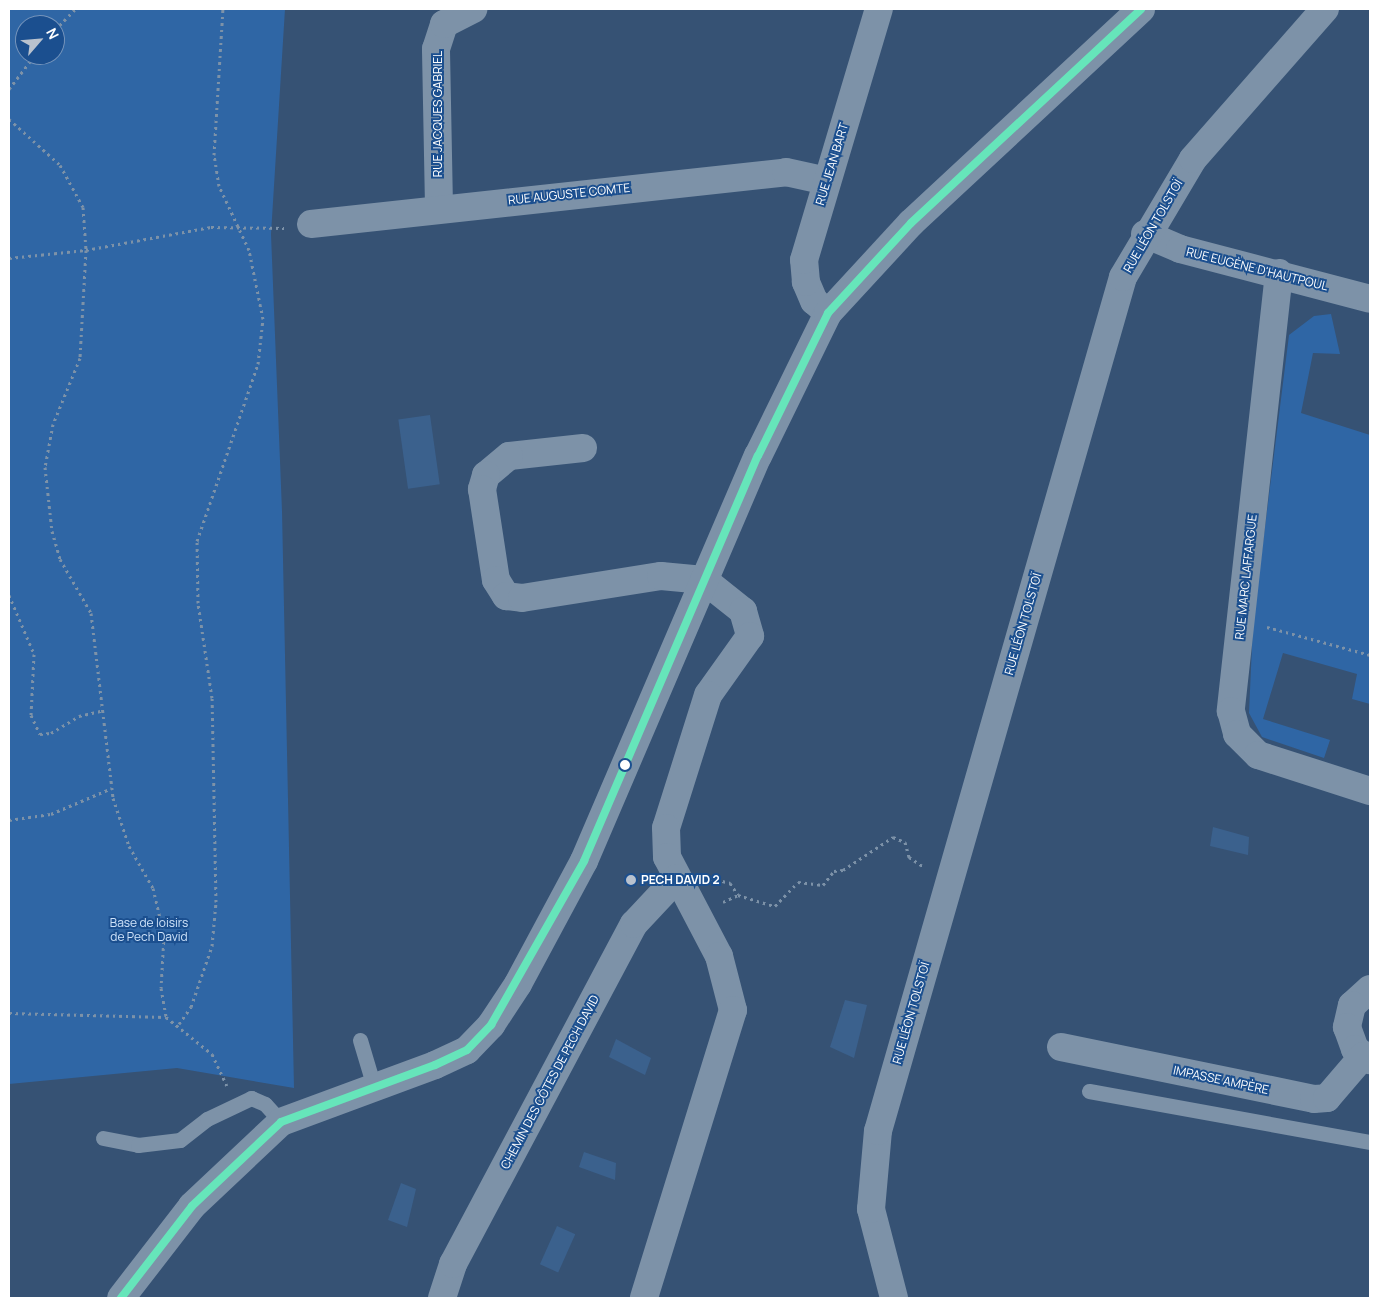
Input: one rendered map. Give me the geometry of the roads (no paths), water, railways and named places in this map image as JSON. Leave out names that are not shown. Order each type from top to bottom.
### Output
[{"type":"street","name":"RUE JACQUES GABRIEL","points":[[439,207],[436,48],[444,24],[473,9]]},
{"type":"street","name":"RUE JEAN BART","points":[[828,313],[814,301],[806,282],[804,260],[879,9]]},
{"type":"street","points":[[121,1298],[192,1206],[281,1122],[467,1050],[491,1025],[518,984],[584,861],[704,580],[828,313],[911,223],[1141,9]]},
{"type":"street","name":"RUE LÉON TOLSTOÏ","points":[[894,1298],[871,1208],[878,1131],[1123,277],[1145,234],[1193,159],[1325,9]]},
{"type":"street","name":"RUE AUGUSTE COMTE","points":[[311,224],[439,207],[786,172],[827,181]]},
{"type":"street","name":"RUE EUGÈNE D'HAUTPOUL","points":[[1145,234],[1180,249],[1279,273],[1370,299]]},
{"type":"street","name":"RUE MARC LAFFARGUE","points":[[1279,273],[1231,711],[1238,734],[1258,755],[1370,790]]},
{"type":"street","points":[[583,448],[510,456],[486,475],[482,489],[494,571],[506,596],[522,598],[662,576],[704,580],[743,611],[750,636],[708,695],[669,806],[667,857],[719,956],[733,1010],[644,1298]]},
{"type":"street","name":"CHEMIN DES CÔTES DE PECH DAVID","points":[[442,1298],[453,1264],[634,924],[677,878]]},
{"type":"street","name":"IMPASSE AMPÈRE","points":[[1061,1047],[1314,1099],[1327,1098],[1367,1058],[1350,1038],[1348,1016],[1359,996],[1370,989]]},
{"type":"lane","points":[[360,1040],[374,1087]]},
{"type":"lane","points":[[1090,1091],[1370,1142]]},
{"type":"lane","points":[[103,1138],[138,1145],[180,1140],[251,1098],[265,1104],[281,1122]]},
{"type":"place","name":"PECH DAVID 2","points":[[631,880]]},
{"type":"park label","name":"Base de loisirs de Pech David","points":[[149,930]]}]
